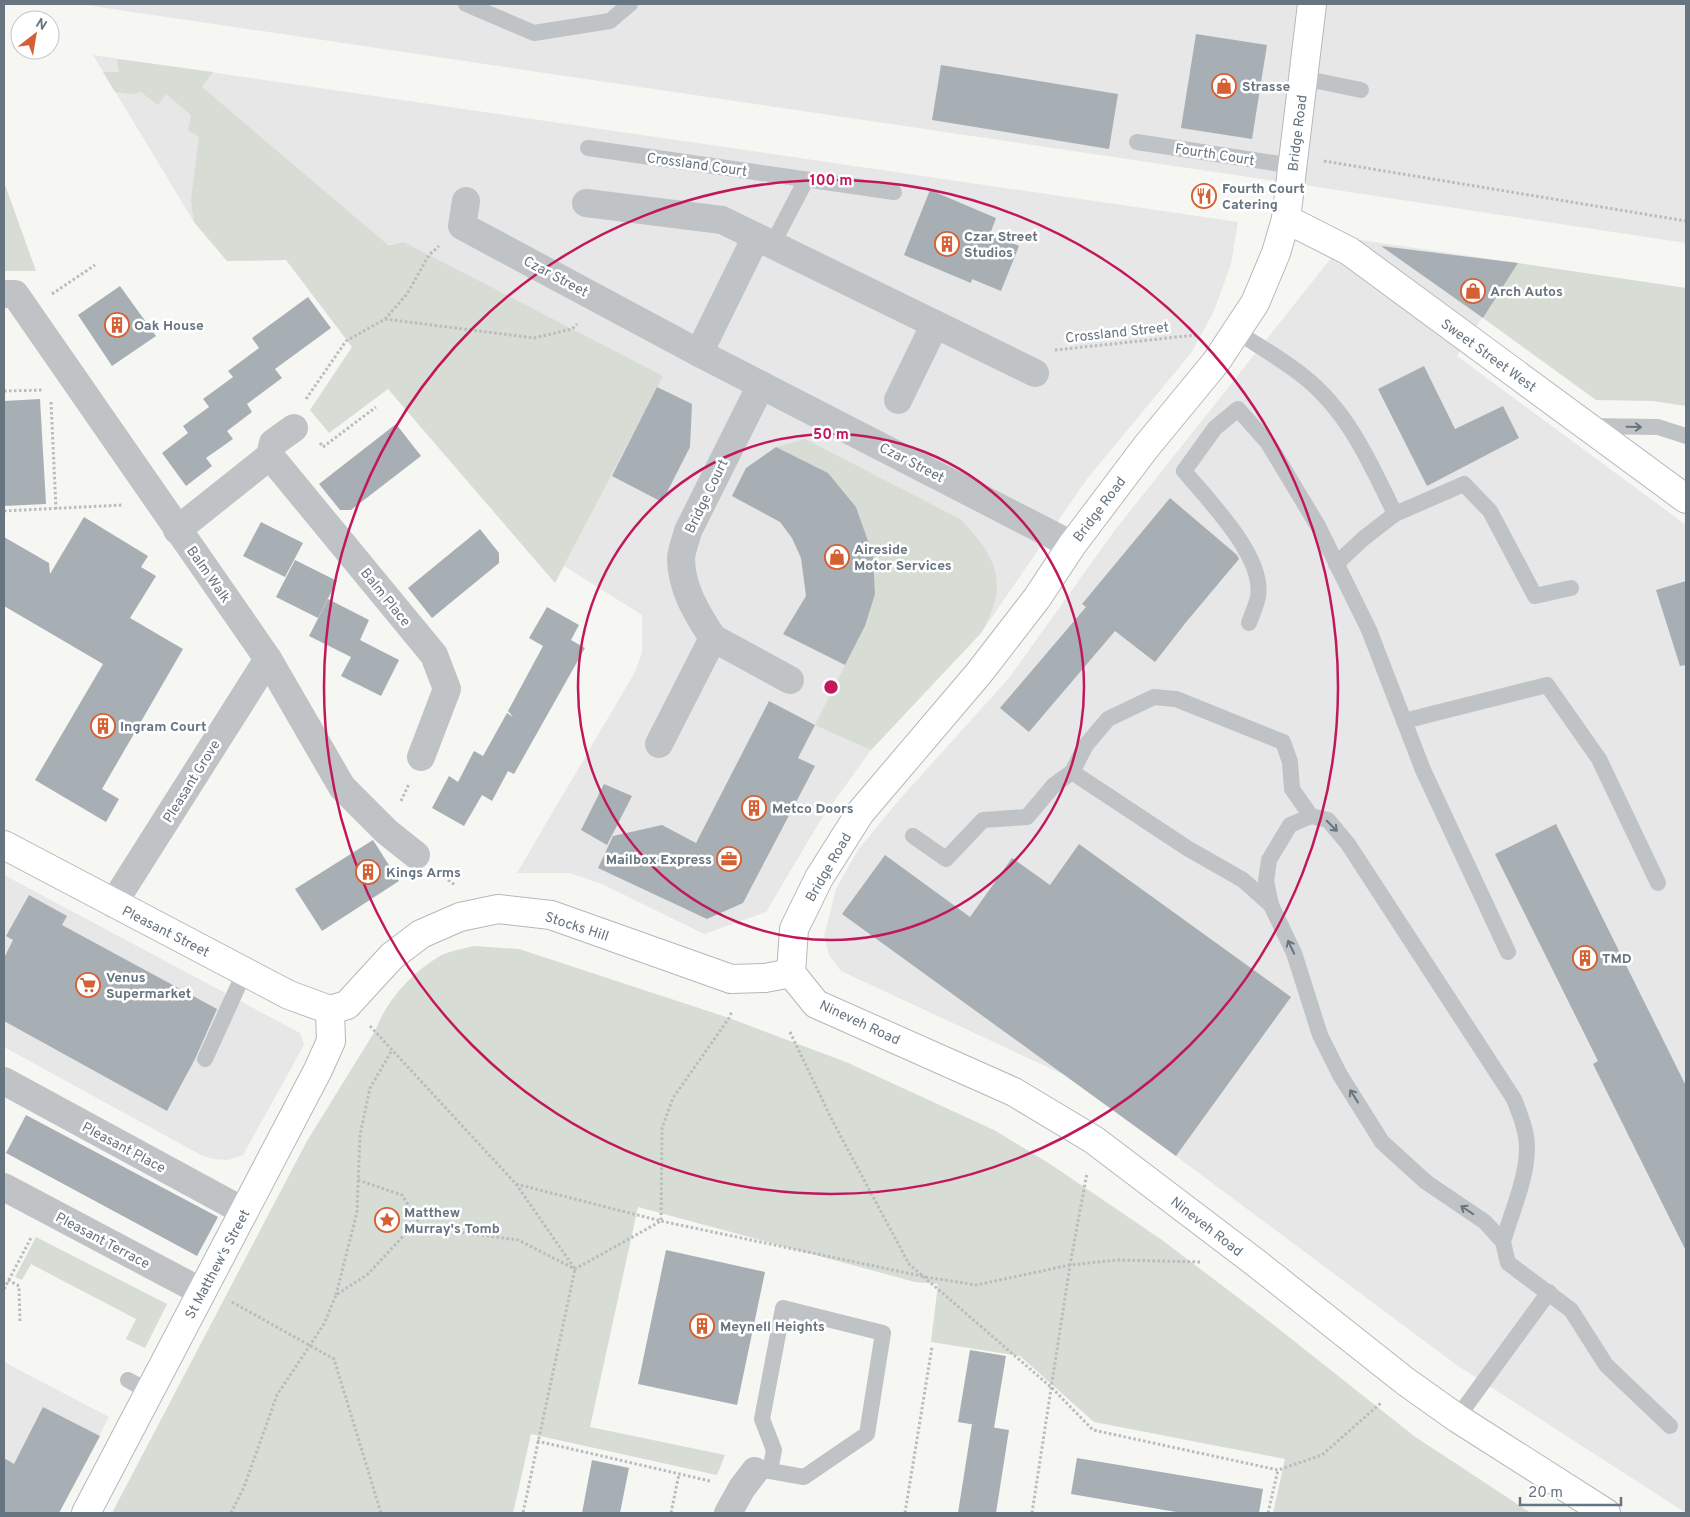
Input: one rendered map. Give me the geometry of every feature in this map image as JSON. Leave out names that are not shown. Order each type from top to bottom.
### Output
[{"type":"street","name":"Bridge Road","points":[[791,973],[794,928],[819,878],[860,813],[979,673],[1037,598],[1072,545],[1146,447],[1216,362],[1255,303],[1276,253],[1286,219],[1312,4]]},
{"type":"street","points":[[586,203],[722,220],[935,324],[1042,362]]},
{"type":"street","name":"Czar Street","points":[[464,214],[600,300],[1072,545]]},
{"type":"street","name":"Sweet Street West","points":[[1286,219],[1349,251],[1686,499]]},
{"type":"street","points":[[699,353],[764,241]]},
{"type":"street","name":"Balm Walk","points":[[4,294],[15,294],[158,503],[268,659],[342,786],[386,832],[416,855]]},
{"type":"street","points":[[898,400],[935,324]]},
{"type":"street","name":"Bridge Court","points":[[762,385],[688,531],[681,557],[684,580],[695,612],[713,638],[790,680]]},
{"type":"street","points":[[177,530],[270,456],[273,443],[298,425]]},
{"type":"street","name":"Balm Place","points":[[270,456],[434,655],[447,689],[422,756]]},
{"type":"street","points":[[659,744],[713,638]]},
{"type":"street","name":"Pleasant Grove","points":[[113,904],[268,659]]},
{"type":"street","name":"Pleasant Street","points":[[4,846],[289,995],[339,1008]]},
{"type":"street","name":"Stocks Hill","points":[[339,1008],[392,956],[422,934],[460,917],[498,909],[551,915],[731,979],[765,978],[791,973]]},
{"type":"street","name":"Nineveh Road","points":[[791,973],[816,1004],[1014,1092],[1094,1140],[1248,1257],[1405,1381],[1457,1418],[1606,1513]]},
{"type":"street","name":"St Matthew's Street","points":[[86,1513],[139,1386],[204,1290],[318,1070],[331,1041],[339,1008]]},
{"type":"street","name":"Pleasant Place","points":[[4,1082],[245,1212]]},
{"type":"street","name":"Pleasant Terrace","points":[[4,1187],[204,1290]]},
{"type":"street","points":[[728,1513],[756,1477]]},
{"type":"lane","points":[[466,4],[534,33],[610,22],[630,4]]},
{"type":"lane","points":[[1303,78],[1361,90]]},
{"type":"lane","name":"Fourth Court","points":[[1137,142],[1293,161]]},
{"type":"lane","name":"Crossland Court","points":[[588,148],[894,192]]},
{"type":"lane","points":[[764,241],[806,180]]},
{"type":"lane","points":[[1236,331],[1303,376],[1335,406],[1366,454],[1395,514]]},
{"type":"lane","points":[[1249,623],[1258,596],[1255,572],[1243,543],[1184,471],[1215,428],[1238,410],[1268,443],[1318,526],[1368,630],[1422,770],[1508,952]]},
{"type":"lane","points":[[1585,426],[1658,427],[1686,436]]},
{"type":"lane","points":[[1336,564],[1364,538],[1395,514],[1464,484],[1490,511],[1534,596],[1571,588]]},
{"type":"lane","points":[[1404,721],[1547,684],[1599,760],[1658,882]]},
{"type":"lane","points":[[913,836],[946,859],[982,820],[1026,818],[1054,785],[1072,772],[1086,745],[1108,719],[1154,697],[1176,699],[1283,742],[1290,762],[1292,789],[1311,816]]},
{"type":"lane","points":[[1072,772],[1187,848],[1243,880],[1271,905]]},
{"type":"lane","points":[[1503,1242],[1523,1176],[1527,1148],[1524,1125],[1514,1099],[1348,844],[1328,820],[1311,816],[1290,825],[1269,860],[1266,881],[1271,905],[1294,953],[1320,1035],[1340,1075],[1382,1142],[1426,1182],[1484,1222],[1503,1242],[1508,1263],[1571,1310],[1587,1338],[1606,1364],[1670,1426]]},
{"type":"lane","points":[[205,1059],[245,971]]},
{"type":"lane","points":[[1457,1418],[1549,1292]]},
{"type":"lane","points":[[783,1308],[883,1333],[867,1434],[804,1478],[756,1477],[774,1450],[762,1419],[783,1308]]},
{"type":"path","points":[[1293,161],[1686,221]]},
{"type":"path","points":[[376,408],[324,447],[298,425],[296,413],[346,341],[385,319],[407,294],[429,255],[464,214]]},
{"type":"path","points":[[26,312],[95,265]]},
{"type":"path","points":[[385,319],[534,338],[572,329],[600,300]]},
{"type":"path","name":"Crossland Street","points":[[1042,362],[1236,331]]},
{"type":"path","points":[[4,392],[50,390]]},
{"type":"path","points":[[51,400],[56,508]]},
{"type":"path","points":[[4,511],[158,503]]},
{"type":"path","points":[[386,832],[422,756]]},
{"type":"path","points":[[416,855],[487,911]]},
{"type":"path","points":[[339,1008],[392,1050],[516,1184],[574,1269],[523,1513]]},
{"type":"path","points":[[661,1221],[662,1128],[673,1098],[729,1018],[732,1010]]},
{"type":"path","points":[[790,1032],[832,1120],[909,1264],[1052,1388],[1093,1430],[1278,1470],[1322,1455],[1405,1381]]},
{"type":"path","points":[[231,1513],[244,1487],[278,1395],[324,1324],[336,1295],[357,1212],[360,1135],[370,1088],[392,1050]]},
{"type":"path","points":[[1032,1513],[1070,1265],[1094,1140]]},
{"type":"path","points":[[358,1180],[402,1195],[422,1227]]},
{"type":"path","points":[[516,1184],[661,1221],[926,1277],[976,1285],[1070,1265],[1117,1260],[1206,1262]]},
{"type":"path","points":[[4,1289],[46,1209]]},
{"type":"path","points":[[574,1269],[661,1221]]},
{"type":"path","points":[[336,1295],[368,1274],[407,1232],[422,1227],[518,1240],[574,1269]]},
{"type":"path","points":[[8,1280],[19,1286],[20,1323]]},
{"type":"path","points":[[204,1290],[334,1359],[381,1513]]},
{"type":"path","points":[[905,1513],[932,1347]]},
{"type":"path","points":[[538,1441],[679,1474],[756,1477]]},
{"type":"path","points":[[1268,1513],[1278,1470]]},
{"type":"path","points":[[671,1513],[679,1474]]},
{"type":"shaded area","points":[[79,4],[1686,4],[1686,243],[1310,186]]},
{"type":"shaded area","points":[[93,55],[1238,222],[1231,264],[1213,313],[1191,353],[1087,479],[981,633],[871,750],[820,821],[766,912],[704,934],[602,884],[570,873],[517,873],[635,672],[642,653],[642,615],[564,566],[662,376],[404,242],[286,260],[227,261],[194,222]]},
{"type":"shaded area","points":[[117,59],[213,72],[202,87],[388,245],[404,242],[663,376],[555,583],[388,389],[329,433],[310,410],[352,347],[286,260],[227,261],[194,222],[191,200],[199,137],[188,130],[191,115],[166,94],[158,105],[141,92],[131,94],[115,92],[103,72],[119,72]]},
{"type":"shaded area","points":[[4,182],[36,271],[4,271]]},
{"type":"shaded area","points":[[1347,238],[1518,263],[1457,356],[1686,525],[1686,1513],[1458,1366],[1071,1078],[841,971],[829,955],[824,936],[836,889],[858,850],[899,800],[1009,678],[1115,530]]},
{"type":"shaded area","points":[[1518,263],[1686,288],[1686,406],[1653,401],[1596,400],[1483,318]]},
{"type":"shaded area","points":[[805,439],[960,519],[983,546],[991,559],[995,572],[997,585],[995,600],[990,616],[981,633],[871,750],[815,725],[865,626],[875,594],[873,555],[856,507],[828,473],[776,447]]},
{"type":"shaded area","points":[[4,875],[300,1033],[304,1045],[243,1155],[228,1160],[213,1159],[201,1155],[4,1047]]},
{"type":"shaded area","points":[[473,946],[519,949],[729,1018],[846,1062],[994,1130],[1050,1164],[1162,1240],[1261,1315],[1414,1436],[1531,1513],[1273,1513],[1285,1459],[1094,1422],[1020,1356],[931,1342],[938,1284],[915,1282],[638,1207],[590,1427],[725,1455],[717,1475],[531,1434],[513,1513],[112,1513],[307,1141],[375,1031],[393,998],[410,979],[429,963],[447,953]]},
{"type":"shaded area","points":[[36,1237],[167,1304],[145,1348],[126,1339],[136,1319],[31,1264],[22,1280],[15,1277]]},
{"type":"shaded area","points":[[4,1362],[109,1417],[59,1513],[4,1513]]},
{"type":"building","name":"Strasse","points":[[1196,34],[1267,45],[1252,139],[1181,128]]},
{"type":"building","points":[[941,65],[1118,94],[1109,149],[932,120]]},
{"type":"building","name":"Czar Street Studios","points":[[930,190],[996,218],[990,234],[1019,246],[1001,291],[972,279],[971,283],[904,255]]},
{"type":"building","name":"Arch Autos","points":[[1381,246],[1518,263],[1483,318]]},
{"type":"building","name":"Oak House","points":[[120,286],[156,336],[112,366],[78,315]]},
{"type":"building","points":[[308,297],[331,328],[275,369],[282,378],[247,404],[252,412],[227,431],[233,439],[206,458],[212,466],[186,486],[162,453],[188,433],[183,426],[209,407],[203,399],[233,377],[228,371],[259,348],[252,338]]},
{"type":"building","points":[[1424,366],[1455,429],[1503,406],[1519,438],[1427,486],[1378,389]]},
{"type":"building","points":[[657,387],[692,404],[690,447],[662,502],[612,476]]},
{"type":"building","points":[[40,399],[46,504],[4,506],[4,401]]},
{"type":"building","points":[[396,424],[421,456],[351,510],[340,510],[319,484]]},
{"type":"building","name":"Aireside Motor Services","points":[[776,447],[828,473],[856,507],[873,555],[875,594],[865,626],[845,665],[783,634],[806,596],[801,558],[792,538],[780,522],[732,496],[746,468]]},
{"type":"building","points":[[1170,498],[1237,555],[1239,559],[1155,662],[1115,631],[1029,732],[1000,708],[1086,607],[1082,604]]},
{"type":"building","name":"Ingram Court","points":[[84,517],[148,556],[141,567],[156,576],[130,618],[183,649],[102,789],[119,799],[106,822],[35,780],[103,664],[4,606],[4,537],[49,563],[50,574]]},
{"type":"building","points":[[261,522],[303,543],[285,577],[243,556]]},
{"type":"building","points":[[480,529],[499,553],[499,563],[432,618],[408,588]]},
{"type":"building","points":[[295,560],[337,581],[318,618],[276,597]]},
{"type":"building","points":[[1686,581],[1686,665],[1680,666],[1656,590]]},
{"type":"building","points":[[328,599],[369,620],[360,640],[399,660],[381,696],[341,676],[351,657],[309,636]]},
{"type":"building","points":[[547,607],[579,625],[571,640],[585,648],[514,774],[508,771],[492,801],[482,795],[464,826],[432,808],[449,776],[458,782],[474,751],[483,756],[507,713],[513,717],[508,711],[543,646],[529,638]]},
{"type":"building","name":"Metco Doors","points":[[769,701],[815,725],[798,758],[815,766],[743,903],[707,919],[598,868],[613,836],[662,825],[696,843]]},
{"type":"building","points":[[604,784],[632,796],[607,845],[581,830]]},
{"type":"building","name":"TMD","points":[[1556,824],[1686,1086],[1686,1251],[1593,1064],[1598,1061],[1495,854]]},
{"type":"building","points":[[373,840],[399,881],[322,931],[295,889]]},
{"type":"building","points":[[1079,844],[1291,997],[1176,1156],[842,914],[885,855],[970,917],[1012,858],[1050,885]]},
{"type":"building","name":"Venus Supermarket","points":[[29,895],[67,916],[62,925],[217,1009],[195,1059],[167,1111],[4,1021],[4,958],[13,940],[6,936]]},
{"type":"building","points":[[26,1115],[218,1217],[197,1256],[6,1153]]},
{"type":"building","name":"Meynell Heights","points":[[666,1250],[765,1272],[737,1405],[638,1384]]},
{"type":"building","points":[[970,1350],[1006,1356],[994,1428],[958,1422]]},
{"type":"building","points":[[43,1407],[100,1436],[59,1513],[4,1513],[4,1458],[14,1464]]},
{"type":"building","points":[[972,1424],[1009,1430],[996,1513],[958,1513]]},
{"type":"building","points":[[1077,1458],[1263,1489],[1259,1513],[1182,1513],[1071,1494]]},
{"type":"building","points":[[592,1460],[629,1468],[620,1513],[582,1513]]},
{"type":"place","name":"Strasse","points":[[1224,86]]},
{"type":"place","name":"Fourth Court Catering","points":[[1204,196]]},
{"type":"place","name":"Czar Street Studios","points":[[947,244]]},
{"type":"place","name":"Arch Autos","points":[[1473,291]]},
{"type":"place","name":"Oak House","points":[[117,325]]},
{"type":"place","name":"Aireside Motor Services","points":[[837,557]]},
{"type":"place","name":"Ingram Court","points":[[103,726]]},
{"type":"place","name":"Metco Doors","points":[[754,808]]},
{"type":"place","name":"Mailbox Express","points":[[729,859]]},
{"type":"place","name":"Kings Arms","points":[[368,872]]},
{"type":"place","name":"TMD","points":[[1585,958]]},
{"type":"place","name":"Venus Supermarket","points":[[88,985]]},
{"type":"place","name":"Matthew Murray's Tomb","points":[[387,1220]]},
{"type":"place","name":"Meynell Heights","points":[[702,1326]]}]
